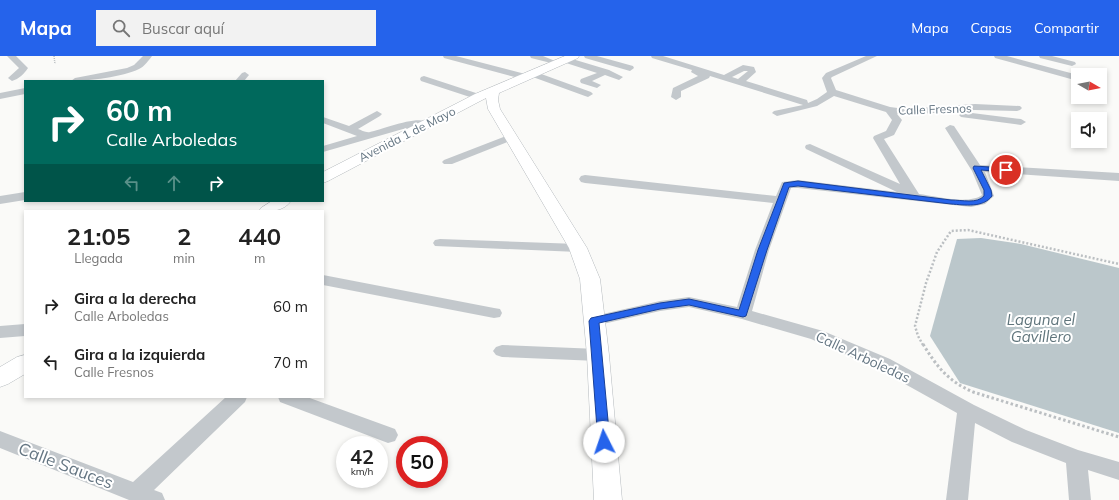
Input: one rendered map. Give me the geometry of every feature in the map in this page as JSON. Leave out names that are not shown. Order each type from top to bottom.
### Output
[{"type":"main road","name":"Avenida 1 de Mayo","points":[[526,75],[568,57]]},
{"type":"main road","name":"Avenida 1 de Mayo","points":[[324,177],[453,110],[486,100],[551,60],[568,57]]},
{"type":"main road","points":[[453,110],[480,108],[486,100],[511,137],[578,248],[590,279],[598,355],[608,500]]},
{"type":"main road","points":[[269,210],[281,202]]},
{"type":"main road","points":[[0,378],[24,364]]},
{"type":"street","points":[[11,56],[24,68],[19,74],[12,78]]},
{"type":"street","points":[[80,80],[129,70],[137,67],[148,56]]},
{"type":"street","points":[[447,56],[526,75],[588,94]]},
{"type":"street","points":[[534,56],[551,60]]},
{"type":"street","points":[[588,56],[630,68]]},
{"type":"street","points":[[644,56],[706,76],[676,90],[676,97]]},
{"type":"street","points":[[655,56],[804,102]]},
{"type":"street","points":[[777,112],[810,106],[827,98],[832,92],[826,78],[829,75],[872,56]]},
{"type":"street","points":[[1043,56],[1072,64]]},
{"type":"street","points":[[568,57],[619,77]]},
{"type":"street","points":[[1005,57],[1071,76]]},
{"type":"street","points":[[726,77],[743,68],[751,69],[752,72],[740,82]]},
{"type":"street","points":[[597,85],[584,81],[606,72]]},
{"type":"street","points":[[424,79],[486,100]]},
{"type":"street","points":[[0,96],[24,91]]},
{"type":"street","name":"Calle Fresnos","points":[[832,92],[889,110],[905,112],[975,107],[1018,108]]},
{"type":"street","points":[[889,110],[897,120],[890,133],[878,138],[915,198]]},
{"type":"street","points":[[931,111],[1022,122]]},
{"type":"street","points":[[350,129],[377,114]]},
{"type":"street","points":[[324,120],[368,136]]},
{"type":"street","points":[[324,149],[402,126],[425,124]]},
{"type":"street","name":"Calle Fresnos","points":[[743,314],[762,250],[786,185],[791,184],[966,203],[984,200],[988,196],[987,190],[976,168],[950,128]]},
{"type":"street","points":[[448,162],[511,137]]},
{"type":"street","points":[[810,147],[899,188],[915,198]]},
{"type":"street","points":[[976,168],[1119,177]]},
{"type":"street","points":[[586,179],[780,200]]},
{"type":"street","points":[[0,200],[24,196]]},
{"type":"street","points":[[440,243],[578,248]]},
{"type":"street","points":[[324,280],[494,313]]},
{"type":"street","name":"Calle Arboledas","points":[[594,321],[660,306],[689,302],[743,314],[817,335],[884,364],[967,410],[1019,436],[1076,458],[1119,471]]},
{"type":"street","points":[[0,332],[24,330]]},
{"type":"street","points":[[502,351],[598,355]]},
{"type":"street","points":[[145,496],[237,398]]},
{"type":"street","points":[[290,398],[388,435]]},
{"type":"street","points":[[957,500],[967,410]]},
{"type":"street","name":"Calle Sauces","points":[[0,439],[145,496]]},
{"type":"street","points":[[1076,458],[1080,500]]},
{"type":"path","points":[[54,56],[55,64]]},
{"type":"path","points":[[1119,264],[968,230],[951,231],[937,252],[926,283],[915,326],[918,336],[935,364],[956,385],[973,392],[1119,437]]},
{"type":"water","name":"Laguna el Gavillero","points":[[981,238],[1021,244],[1119,268],[1119,433],[960,383],[930,336],[957,239]]},
{"type":"route","points":[[604,442],[594,321],[660,306],[689,302],[743,314],[762,250],[786,185],[798,184],[951,202],[973,203],[984,200],[988,196],[987,190],[976,168],[1006,170]]}]
